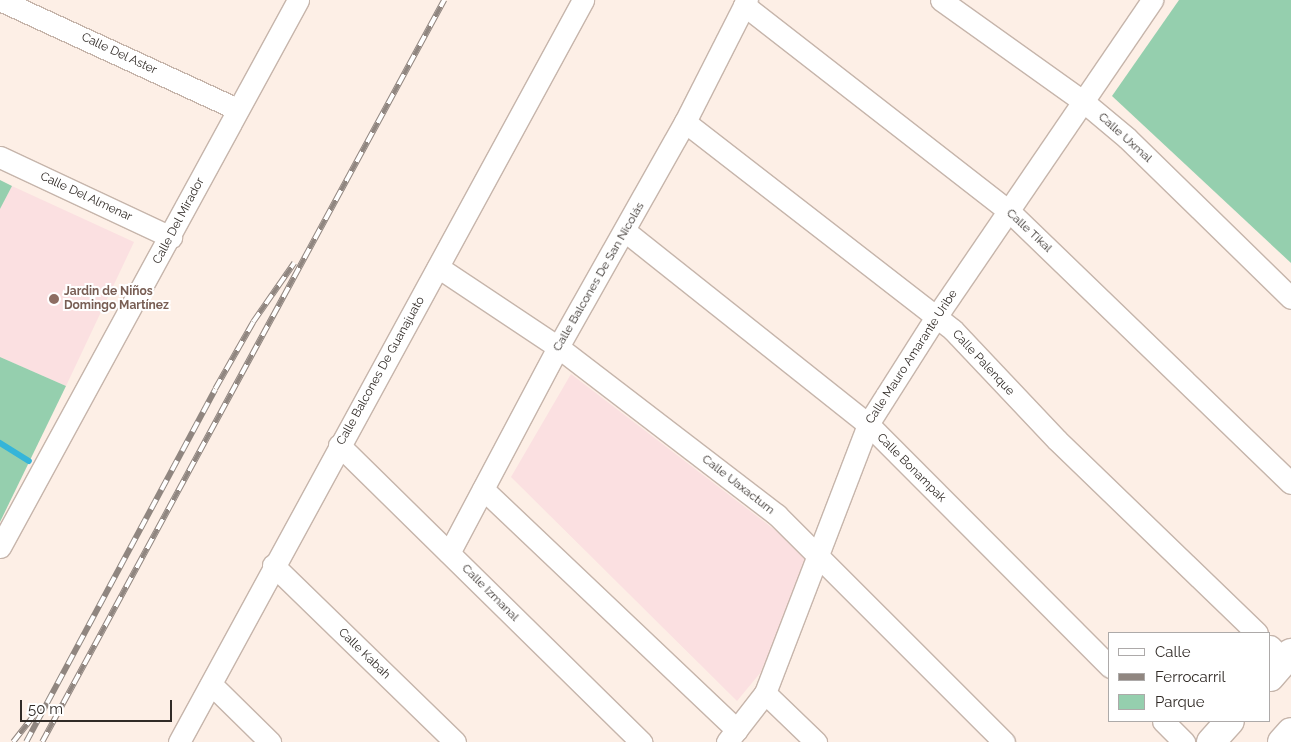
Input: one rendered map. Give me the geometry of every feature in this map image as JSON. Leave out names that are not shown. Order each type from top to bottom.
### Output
[{"type":"street","name":"Calle Del Aster","points":[[0,0],[237,109]]},
{"type":"street","name":"Calle Del Mirador","points":[[0,547],[171,237],[237,109],[298,0]]},
{"type":"street","name":"Calle Balcones De Guanajuato","points":[[179,742],[273,565],[583,0]]},
{"type":"street","name":"Calle Uxmal","points":[[941,0],[1084,102],[1127,138],[1291,298]]},
{"type":"street","name":"Calle Mauro Amarante Uribe","points":[[732,736],[765,693],[868,424],[936,317],[1010,212],[1152,0]]},
{"type":"street","name":"Calle Balcones De San Nicolás","points":[[449,553],[558,347],[625,232],[685,122],[746,3]]},
{"type":"street","name":"Calle Tikal","points":[[746,3],[1010,212],[1291,483]]},
{"type":"street","name":"Calle Palenque","points":[[685,122],[953,330],[1057,440],[1256,632]]},
{"type":"street","name":"Calle Del Almenar","points":[[0,157],[171,237]]},
{"type":"street","name":"Calle Bonampak","points":[[625,232],[868,424],[1108,665]]},
{"type":"street","name":"Calle Uaxactum","points":[[438,267],[558,347],[777,515],[1004,742]]},
{"type":"street","name":"Calle Izmanal","points":[[339,445],[641,742]]},
{"type":"street","points":[[483,489],[732,736]]},
{"type":"street","name":"Calle Kabah","points":[[273,565],[455,742]]},
{"type":"street","points":[[210,684],[270,742]]},
{"type":"street","points":[[765,693],[816,742]]},
{"type":"street","points":[[1164,722],[1184,742]]},
{"type":"street","points":[[1211,742],[1229,722]]},
{"type":"street","points":[[1282,742],[1291,732]]},
{"type":"shaded area","name":"Jardin de Niños Domingo Martínez","points":[[12,186],[134,242],[66,386],[0,357],[0,209]]},
{"type":"shaded area","points":[[571,374],[809,556],[761,672],[737,701],[511,477]]},
{"type":"green space","points":[[1179,0],[1291,0],[1291,263],[1112,96]]},
{"type":"green space","points":[[0,180],[12,186],[0,209]]},
{"type":"green space","points":[[0,357],[66,386],[0,522]]},
{"type":"waterway","points":[[0,443],[29,461]]},
{"type":"railway","points":[[42,742],[444,0]]},
{"type":"railway","points":[[26,742],[215,389],[253,322],[294,263]]},
{"type":"railway","points":[[13,742],[33,716]]},
{"type":"place","name":"Jardin de Niños Domingo Martínez","points":[[54,299]]}]
